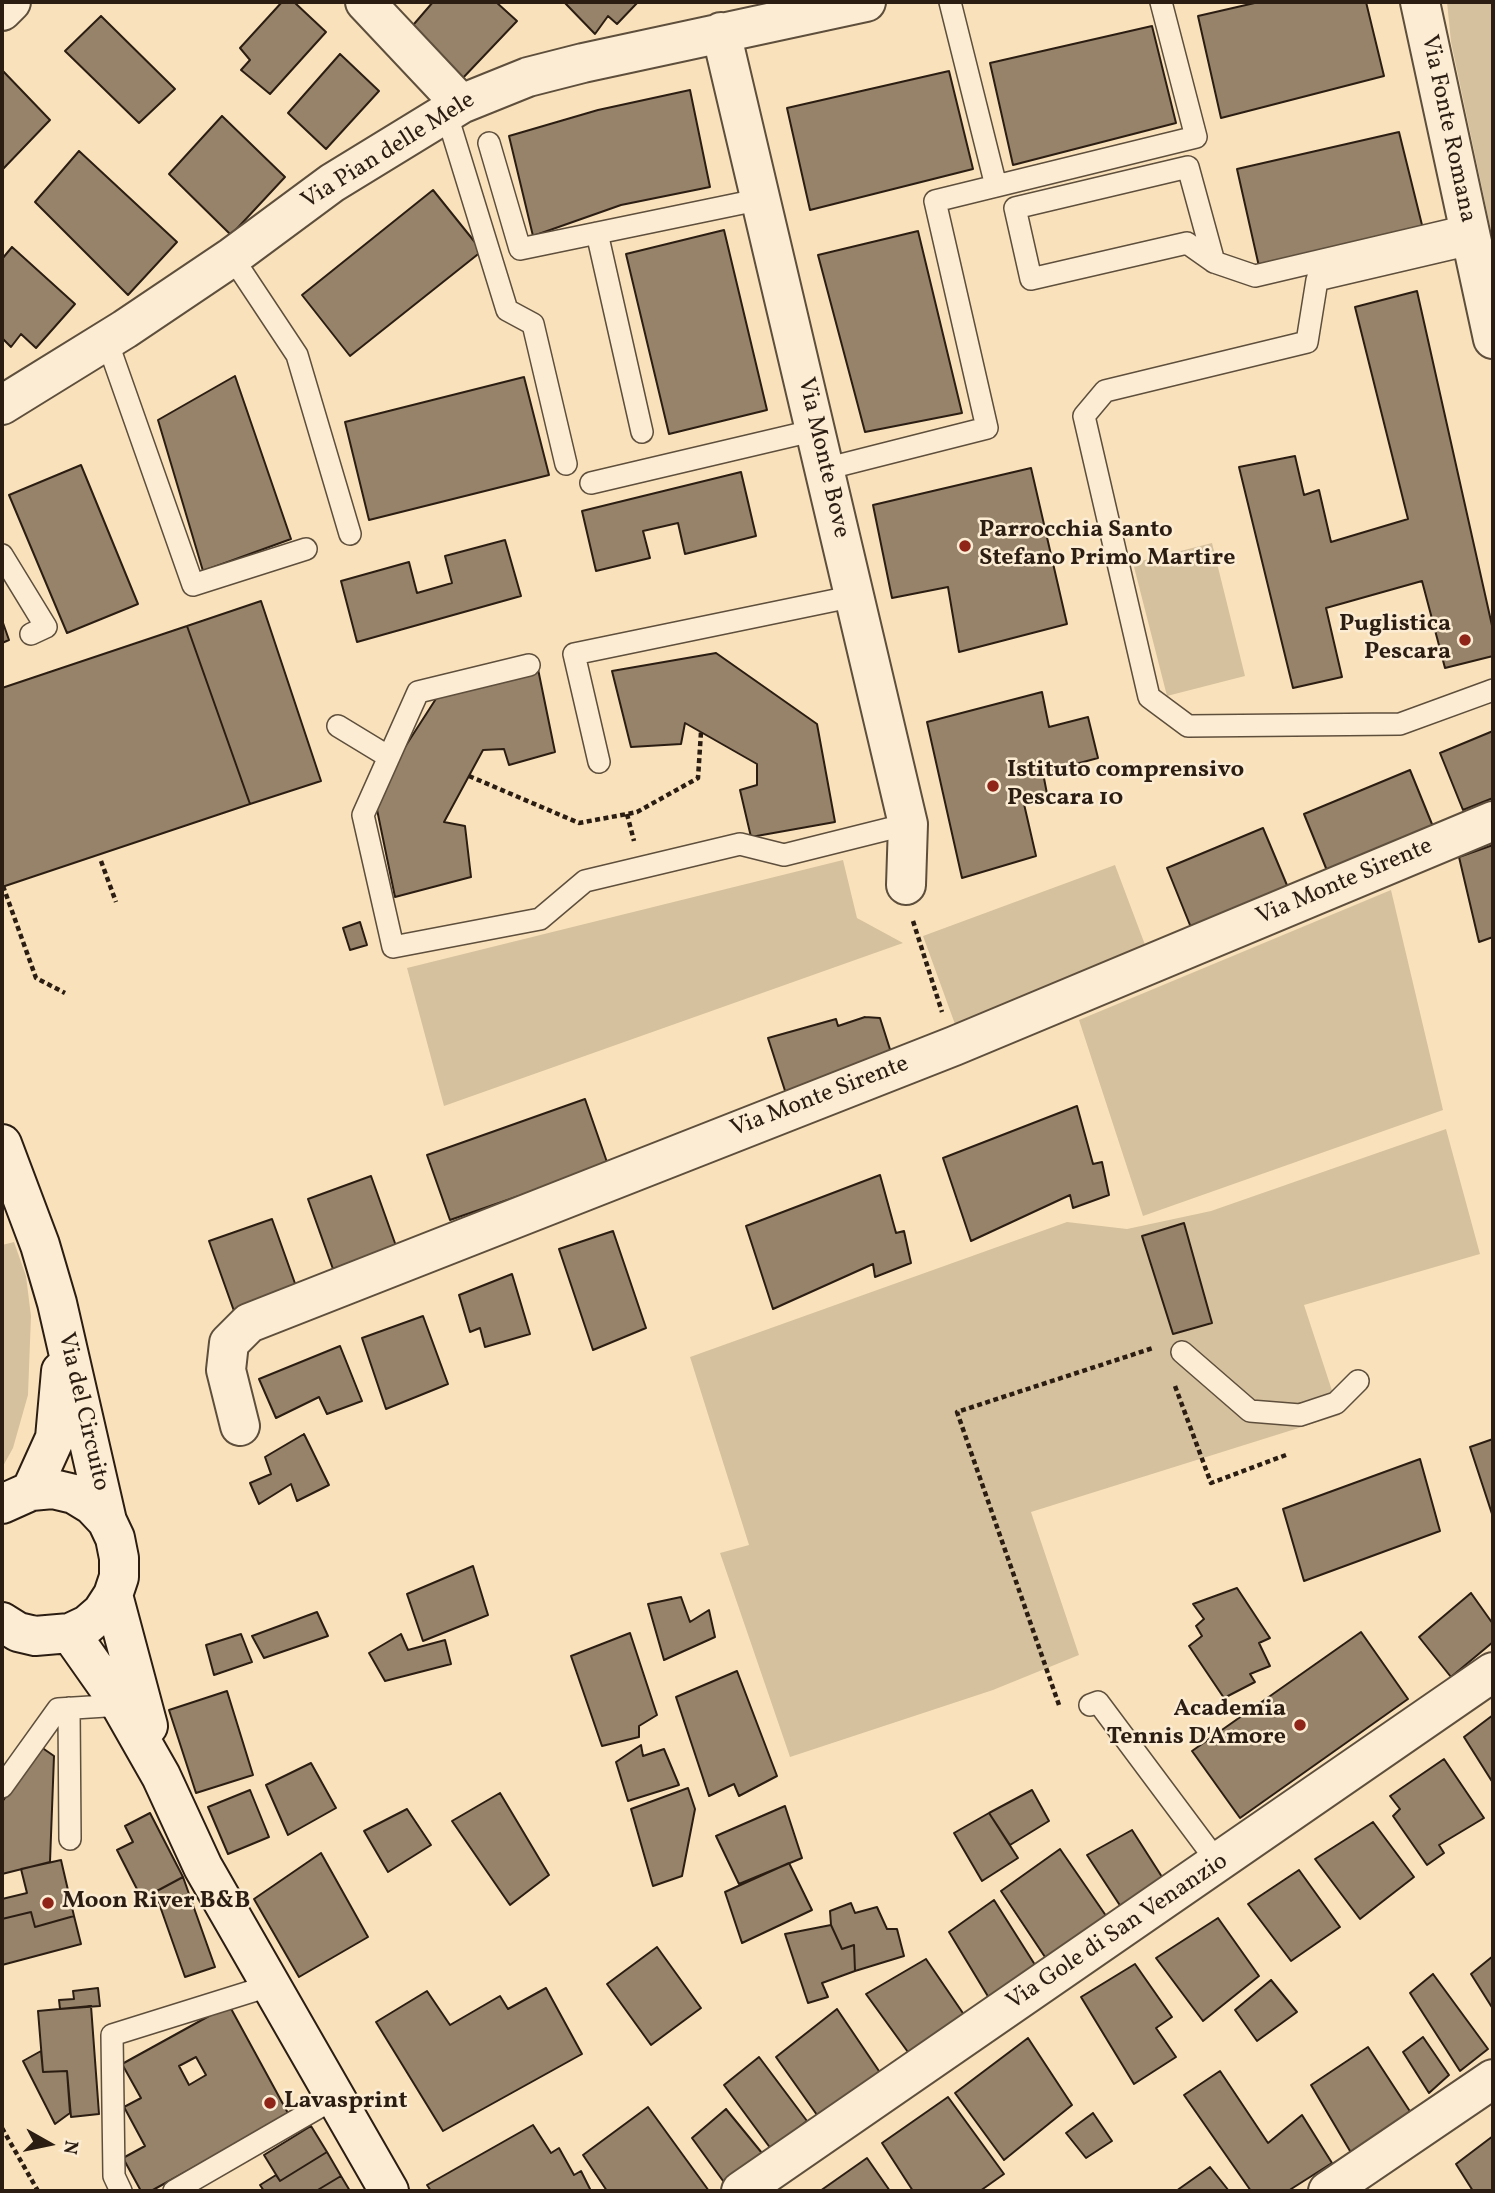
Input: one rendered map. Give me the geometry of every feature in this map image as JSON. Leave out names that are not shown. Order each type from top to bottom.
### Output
[{"type":"street","points":[[2,11],[11,2]]},
{"type":"street","points":[[365,2],[453,108]]},
{"type":"street","name":"Via Pian delle Mele","points":[[2,405],[107,341],[232,257],[332,183],[453,108],[539,75],[728,21],[866,2]]},
{"type":"street","name":"Via Fonte Romana","points":[[1420,2],[1493,339]]},
{"type":"street","name":"Via Monte Bove","points":[[728,21],[762,199],[908,824],[906,886]]},
{"type":"street","name":"Via Monte Sirente","points":[[240,1426],[226,1370],[229,1343],[249,1322],[954,1046],[1493,821]]},
{"type":"street","name":"Via del Circuito","points":[[2,1144],[40,1245],[57,1303],[107,1521],[116,1538],[119,1577],[113,1595]]},
{"type":"street","name":"Via del Circuito","points":[[16,1498],[55,1438],[61,1379],[57,1303]]},
{"type":"street","points":[[16,1498],[53,1489],[74,1494],[92,1505],[107,1521]]},
{"type":"street","points":[[2,1622],[35,1636],[70,1633],[88,1625],[102,1612],[113,1595]]},
{"type":"street","points":[[113,1595],[161,1776]]},
{"type":"street","points":[[70,1633],[120,1704],[161,1776],[203,1867],[389,2191]]},
{"type":"street","name":"Via Gole di San Venanzio","points":[[741,2191],[1219,1864],[1493,1672]]},
{"type":"street","points":[[1328,2191],[1493,2079]]},
{"type":"lane","points":[[950,2],[996,186]]},
{"type":"lane","points":[[825,469],[986,428],[934,201],[1195,137],[1161,2]]},
{"type":"lane","points":[[453,108],[507,310],[533,324],[566,464]]},
{"type":"lane","points":[[489,143],[520,249],[762,199]]},
{"type":"lane","points":[[1214,262],[1188,167],[1015,208],[1031,279],[1187,243],[1214,262],[1255,276],[1469,235]]},
{"type":"lane","points":[[597,233],[642,432]]},
{"type":"lane","points":[[1469,235],[1317,280],[1307,342],[1105,391],[1084,416],[1149,697],[1188,726],[1400,724],[1493,690]]},
{"type":"lane","points":[[232,257],[297,355],[350,534]]},
{"type":"lane","points":[[107,341],[193,585],[306,549]]},
{"type":"lane","points":[[591,482],[816,430]]},
{"type":"lane","points":[[2,555],[46,627],[31,634]]},
{"type":"lane","points":[[599,762],[574,654],[855,596]]},
{"type":"lane","points":[[529,665],[418,692],[363,815],[393,947],[540,919],[585,881],[618,873],[740,844],[783,855],[908,824]]},
{"type":"lane","points":[[338,726],[389,757]]},
{"type":"lane","points":[[1182,1352],[1250,1411],[1300,1415],[1336,1403],[1358,1381]]},
{"type":"lane","points":[[1090,1705],[1098,1702],[1219,1864]]},
{"type":"lane","points":[[2,1787],[58,1709],[106,1706]]},
{"type":"lane","points":[[69,1708],[70,1839]]},
{"type":"lane","points":[[121,2191],[114,2176],[112,2035],[272,1985]]},
{"type":"lane","points":[[174,2191],[335,2098]]},
{"type":"path","points":[[469,776],[579,823],[627,814],[637,812],[698,778],[701,732]]},
{"type":"path","points":[[101,862],[116,902]]},
{"type":"path","points":[[3,886],[36,978],[65,993]]},
{"type":"path","points":[[906,886],[917,941],[954,1046]]},
{"type":"path","points":[[1063,1716],[957,1412],[1160,1346]]},
{"type":"path","points":[[1174,1383],[1212,1483],[1286,1455]]},
{"type":"path","points":[[2,2128],[38,2191]]},
{"type":"shaded area","points":[[1447,2],[1493,2],[1493,240],[1451,42]]},
{"type":"shaded area","points":[[1212,543],[1245,676],[1167,696],[1133,563]]},
{"type":"shaded area","points":[[843,860],[857,918],[903,943],[444,1106],[407,968]]},
{"type":"shaded area","points":[[1115,865],[1150,958],[960,1038],[923,936]]},
{"type":"shaded area","points":[[1391,890],[1443,1110],[1143,1216],[1079,1020]]},
{"type":"shaded area","points":[[1446,1129],[1480,1254],[1304,1305],[1340,1415],[1031,1512],[1079,1655],[993,1690],[790,1757],[720,1553],[749,1545],[690,1357],[1067,1222],[1127,1229],[1211,1211]]},
{"type":"shaded area","points":[[14,1242],[26,1276],[31,1316],[28,1395],[13,1448],[2,1468],[2,1245]]},
{"type":"building","points":[[282,2],[294,2],[326,32],[270,94],[241,70],[250,60],[240,48]]},
{"type":"building","points":[[433,2],[496,2],[517,21],[461,80],[408,31]]},
{"type":"building","points":[[564,2],[638,2],[617,24],[608,16],[595,34]]},
{"type":"building","points":[[1259,2],[1366,2],[1384,76],[1221,118],[1198,16]]},
{"type":"building","points":[[101,16],[175,89],[139,123],[65,51]]},
{"type":"building","points":[[1152,26],[1176,123],[1013,165],[990,63]]},
{"type":"building","points":[[340,54],[379,91],[326,149],[288,113]]},
{"type":"building","points":[[2,70],[50,120],[2,170]]},
{"type":"building","points":[[949,71],[973,169],[810,210],[787,108]]},
{"type":"building","points":[[690,90],[710,187],[621,205],[533,236],[509,136],[598,110]]},
{"type":"building","points":[[222,116],[285,177],[231,235],[169,174]]},
{"type":"building","points":[[1399,132],[1423,229],[1260,271],[1237,169]]},
{"type":"building","points":[[79,151],[177,242],[128,295],[35,202]]},
{"type":"building","points":[[433,190],[482,251],[350,356],[302,295]]},
{"type":"building","points":[[724,230],[767,410],[669,434],[626,254]]},
{"type":"building","points":[[918,231],[962,413],[865,432],[818,255]]},
{"type":"building","points":[[12,247],[75,304],[36,348],[21,334],[11,347],[2,338],[2,259]]},
{"type":"building","points":[[1417,291],[1493,630],[1493,656],[1445,668],[1422,581],[1326,608],[1342,677],[1293,688],[1239,467],[1295,456],[1304,495],[1319,490],[1331,542],[1408,519],[1355,307]]},
{"type":"building","points":[[235,376],[291,539],[203,571],[158,420]]},
{"type":"building","points":[[524,377],[549,475],[369,520],[345,422]]},
{"type":"building","points":[[81,465],[138,604],[67,633],[9,495]]},
{"type":"building","name":"Parrocchia Santo Stefano Primo Martire","points":[[1031,468],[1067,624],[959,652],[948,587],[892,598],[873,505]]},
{"type":"building","points":[[741,472],[756,536],[685,554],[678,523],[643,531],[650,558],[596,571],[582,511]]},
{"type":"building","points":[[505,540],[521,596],[357,642],[341,581],[409,562],[417,593],[452,583],[445,556]]},
{"type":"building","points":[[261,601],[321,781],[250,804],[187,626]]},
{"type":"building","points":[[2,620],[9,640],[2,643]]},
{"type":"building","points":[[187,626],[250,804],[2,887],[2,688]]},
{"type":"building","points":[[716,653],[817,724],[835,822],[751,837],[740,790],[757,785],[757,764],[685,723],[681,744],[631,747],[612,671]]},
{"type":"building","points":[[538,669],[555,752],[509,765],[504,749],[483,750],[444,822],[465,826],[471,877],[395,897],[374,795],[441,691]]},
{"type":"building","name":"Istituto comprensivo Pescara 10","points":[[1042,692],[1049,727],[1088,717],[1098,758],[1043,773],[1048,799],[1024,804],[1036,856],[962,878],[927,722]]},
{"type":"building","points":[[1493,731],[1493,798],[1463,810],[1440,753]]},
{"type":"building","points":[[1410,770],[1436,834],[1330,878],[1304,814]]},
{"type":"building","points":[[1263,828],[1289,890],[1192,930],[1167,868]]},
{"type":"building","points":[[1493,845],[1493,937],[1479,942],[1459,857]]},
{"type":"building","points":[[360,922],[367,945],[350,950],[343,928]]},
{"type":"building","points":[[865,1017],[880,1018],[895,1065],[788,1100],[768,1038],[836,1019],[838,1026]]},
{"type":"building","points":[[585,1099],[608,1165],[450,1220],[427,1155]]},
{"type":"building","points":[[1077,1106],[1093,1164],[1102,1162],[1109,1195],[1073,1208],[1070,1195],[971,1241],[943,1158]]},
{"type":"building","points":[[880,1175],[896,1233],[904,1231],[911,1263],[875,1277],[873,1264],[773,1309],[746,1226]]},
{"type":"building","points":[[371,1176],[396,1246],[333,1269],[308,1199]]},
{"type":"building","points":[[272,1219],[297,1289],[234,1311],[209,1241]]},
{"type":"building","points":[[1184,1223],[1212,1323],[1173,1334],[1142,1236]]},
{"type":"building","points":[[613,1231],[646,1328],[593,1350],[559,1249]]},
{"type":"building","points":[[512,1274],[530,1334],[485,1347],[480,1328],[470,1332],[459,1295]]},
{"type":"building","points":[[423,1316],[448,1384],[386,1409],[362,1338]]},
{"type":"building","points":[[340,1346],[362,1401],[327,1414],[319,1397],[276,1418],[259,1379]]},
{"type":"building","points":[[304,1434],[329,1485],[297,1501],[291,1484],[259,1504],[250,1483],[271,1474],[265,1457]]},
{"type":"building","points":[[1493,1439],[1493,1517],[1470,1447]]},
{"type":"building","points":[[1420,1459],[1440,1531],[1304,1581],[1283,1509]]},
{"type":"building","points":[[473,1566],[488,1615],[423,1641],[407,1594]]},
{"type":"building","points":[[1237,1588],[1270,1638],[1259,1643],[1270,1666],[1250,1674],[1255,1682],[1224,1698],[1189,1646],[1202,1636],[1196,1626],[1204,1619],[1193,1604]]},
{"type":"building","points":[[1471,1593],[1493,1624],[1493,1642],[1451,1677],[1419,1637]]},
{"type":"building","points":[[681,1597],[690,1622],[709,1610],[715,1637],[664,1660],[648,1604]]},
{"type":"building","points":[[317,1612],[328,1636],[264,1658],[252,1636]]},
{"type":"building","name":"Academia Tennis D'Amore","points":[[1361,1632],[1408,1699],[1240,1818],[1192,1751]]},
{"type":"building","points":[[630,1633],[657,1715],[639,1726],[639,1737],[602,1746],[571,1656]]},
{"type":"building","points":[[241,1634],[252,1662],[214,1675],[206,1645]]},
{"type":"building","points":[[401,1634],[408,1650],[445,1640],[451,1664],[385,1681],[369,1653]]},
{"type":"building","points":[[737,1671],[777,1776],[739,1796],[734,1784],[709,1796],[676,1697]]},
{"type":"building","points":[[227,1691],[253,1775],[196,1793],[169,1710]]},
{"type":"building","points":[[1493,1715],[1493,1783],[1464,1737]]},
{"type":"building","points":[[641,1745],[643,1756],[664,1749],[679,1785],[628,1801],[616,1762]]},
{"type":"building","points":[[41,1747],[54,1756],[50,1862],[2,1874],[2,1802]]},
{"type":"building","points":[[1444,1759],[1484,1818],[1439,1845],[1444,1853],[1427,1865],[1393,1816],[1400,1809],[1390,1796]]},
{"type":"building","points":[[311,1763],[336,1808],[288,1835],[266,1785]]},
{"type":"building","points":[[688,1788],[695,1809],[682,1876],[653,1886],[631,1809]]},
{"type":"building","points":[[250,1790],[269,1837],[228,1854],[208,1807]]},
{"type":"building","points":[[1032,1790],[1049,1821],[1010,1845],[989,1813]]},
{"type":"building","points":[[500,1793],[549,1875],[510,1905],[452,1821]]},
{"type":"building","points":[[785,1806],[802,1858],[739,1884],[716,1836]]},
{"type":"building","points":[[407,1809],[431,1845],[388,1872],[364,1831]]},
{"type":"building","points":[[150,1813],[183,1877],[142,1899],[117,1850],[133,1842],[125,1826]]},
{"type":"building","points":[[989,1813],[1018,1858],[982,1881],[954,1833]]},
{"type":"building","points":[[1373,1822],[1414,1877],[1360,1919],[1315,1859]]},
{"type":"building","points":[[1132,1830],[1164,1880],[1121,1907],[1087,1855]]},
{"type":"building","points":[[1060,1849],[1111,1923],[1053,1969],[1001,1891]]},
{"type":"building","points":[[321,1853],[368,1937],[299,1977],[254,1899]]},
{"type":"building","points":[[61,1860],[74,1916],[35,1927],[31,1912],[2,1919],[2,1899],[27,1893],[21,1869]]},
{"type":"building","points":[[789,1863],[812,1910],[742,1943],[725,1892]]},
{"type":"building","points":[[1299,1870],[1340,1927],[1291,1961],[1248,1904]]},
{"type":"building","points":[[183,1877],[215,1967],[185,1977],[155,1892]]},
{"type":"building","points":[[994,1900],[1037,1968],[992,2003],[949,1932]]},
{"type":"building","points":[[851,1903],[855,1913],[877,1907],[887,1929],[897,1929],[904,1956],[855,1971],[854,1945],[842,1949],[831,1925],[830,1911]]},
{"type":"building","points":[[31,1912],[35,1927],[74,1916],[81,1944],[2,1965],[2,1919]]},
{"type":"building","points":[[1218,1918],[1259,1976],[1203,2021],[1156,1958]]},
{"type":"building","points":[[831,1925],[842,1949],[854,1945],[855,1971],[822,1983],[828,1997],[808,2003],[785,1934]]},
{"type":"building","points":[[657,1947],[701,2008],[651,2045],[607,1984]]},
{"type":"building","points":[[1493,1956],[1493,2009],[1471,1974]]},
{"type":"building","points":[[926,1959],[969,2022],[913,2059],[866,1994]]},
{"type":"building","points":[[1135,1964],[1172,2017],[1156,2028],[1176,2057],[1134,2084],[1081,1997]]},
{"type":"building","points":[[1433,1974],[1488,2049],[1460,2071],[1410,1993]]},
{"type":"building","points":[[1271,1980],[1297,2012],[1257,2041],[1235,2010]]},
{"type":"building","points":[[98,1988],[100,2006],[60,2009],[59,2000],[74,1999],[73,1991]]},
{"type":"building","points":[[546,1988],[582,2054],[443,2131],[376,2022],[427,1991],[450,2025],[500,1996],[508,2009]]},
{"type":"building","points":[[229,2005],[289,2115],[151,2191],[141,2191],[123,2158],[145,2146],[124,2107],[141,2098],[122,2064]],"holes":[[[196,2057],[206,2075],[189,2085],[179,2066]]]},
{"type":"building","points":[[91,2006],[99,2114],[71,2117],[67,2071],[43,2072],[38,2011]]},
{"type":"building","points":[[837,2009],[881,2074],[822,2122],[776,2057]]},
{"type":"building","points":[[1423,2037],[1449,2075],[1429,2093],[1403,2052]]},
{"type":"building","points":[[1028,2038],[1072,2105],[1004,2160],[955,2093]]},
{"type":"building","points":[[1368,2047],[1413,2116],[1353,2156],[1311,2085]]},
{"type":"building","points":[[41,2051],[43,2072],[67,2071],[70,2113],[55,2124],[23,2061]]},
{"type":"building","points":[[759,2057],[807,2121],[771,2149],[724,2085]]},
{"type":"building","points":[[1220,2071],[1268,2143],[1302,2115],[1332,2163],[1288,2191],[1251,2191],[1184,2095]]},
{"type":"building","points":[[948,2097],[1004,2174],[980,2191],[913,2191],[882,2143]]},
{"type":"building","points":[[648,2107],[709,2191],[607,2191],[583,2155]]},
{"type":"building","points":[[726,2109],[766,2158],[726,2185],[692,2138]]},
{"type":"building","points":[[1093,2113],[1112,2141],[1086,2158],[1066,2133]]},
{"type":"building","points":[[533,2125],[551,2153],[559,2148],[574,2175],[581,2171],[591,2191],[431,2191],[427,2185]]},
{"type":"building","points":[[311,2126],[327,2152],[280,2181],[264,2155]]},
{"type":"building","points":[[1493,2136],[1493,2191],[1473,2191],[1456,2164]]},
{"type":"building","points":[[327,2152],[341,2176],[316,2191],[264,2191],[260,2185],[276,2175],[280,2181]]},
{"type":"building","points":[[867,2158],[890,2191],[820,2191]]},
{"type":"building","points":[[1210,2167],[1229,2191],[1176,2191]]},
{"type":"building","points":[[341,2176],[350,2191],[316,2191]]},
{"type":"place","name":"Parrocchia Santo Stefano Primo Martire","points":[[965,546]]},
{"type":"place","name":"Puglistica Pescara","points":[[1465,640]]},
{"type":"place","name":"Istituto comprensivo Pescara 10","points":[[993,786]]},
{"type":"place","name":"Academia Tennis D'Amore","points":[[1300,1725]]},
{"type":"place","name":"Moon River B&B","points":[[48,1903]]},
{"type":"place","name":"Lavasprint","points":[[270,2103]]}]
